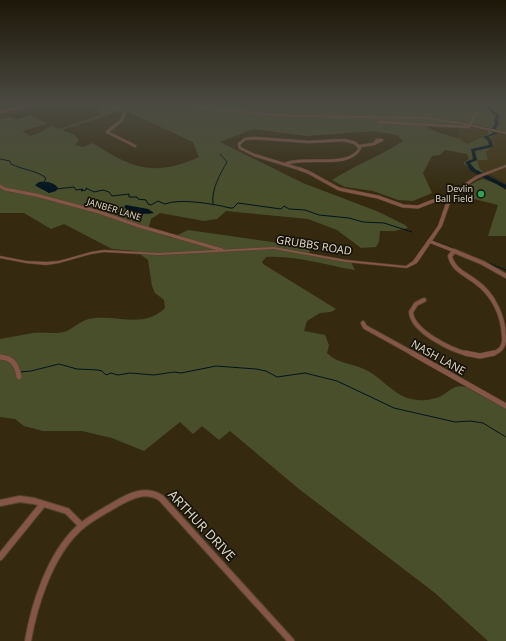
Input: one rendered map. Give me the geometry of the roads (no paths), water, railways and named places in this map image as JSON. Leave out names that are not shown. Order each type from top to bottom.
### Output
[{"type":"street","points":[[111,134],[135,146]]},
{"type":"street","points":[[374,144],[360,146],[353,142],[344,140],[309,142],[256,138],[245,139],[239,144],[240,148],[247,152],[311,173],[339,189],[382,198],[406,207],[421,207],[435,200],[448,201]]},
{"type":"street","points":[[285,164],[295,160],[331,161],[344,159],[359,151],[360,146]]},
{"type":"street","name":"GRUBBS ROAD","points":[[0,257],[41,263],[53,263],[104,250],[153,254],[274,248],[346,261],[403,267],[414,262],[441,224],[448,201],[458,189],[481,175],[506,166]]},
{"type":"street","name":"JANBER LANE","points":[[0,186],[5,189],[36,195],[99,212],[139,226],[222,250]]},
{"type":"street","points":[[429,241],[483,263],[506,276]]},
{"type":"street","points":[[424,300],[416,304],[411,312],[414,322],[423,331],[459,351],[471,355],[490,355],[499,351],[503,347],[503,324],[498,308],[480,285],[452,264],[450,256],[454,251]]},
{"type":"street","name":"NASH LANE","points":[[363,323],[365,327],[506,406]]},
{"type":"street","points":[[0,357],[6,357],[15,362],[18,367],[19,377]]},
{"type":"street","name":"ARTHUR DRIVE","points":[[28,641],[33,614],[62,550],[72,536],[82,526],[129,497],[146,492],[156,495],[194,533],[291,641]]},
{"type":"street","points":[[0,504],[12,500],[24,499],[43,504],[67,511],[82,526]]},
{"type":"street","points":[[0,557],[43,504]]},
{"type":"water","points":[[39,182],[50,182],[58,188],[56,191],[49,193],[35,185]]},
{"type":"water","points":[[126,205],[148,209],[154,213],[142,214],[134,212],[126,209],[124,207]]},
{"type":"waterway","points":[[495,134],[485,137],[490,141],[491,146],[473,150],[475,160],[467,162],[473,170],[506,187]]},
{"type":"waterway","points":[[213,204],[213,193],[227,162],[220,154]]},
{"type":"waterway","points":[[0,159],[10,161],[11,164],[20,168],[42,175],[46,178],[44,182]]},
{"type":"waterway","points":[[56,189],[74,187],[76,190],[83,189],[81,191],[86,190],[86,188],[94,192],[103,190],[109,192],[112,196],[129,194],[129,197],[137,197],[138,199],[146,200],[148,204],[151,205],[158,201],[165,204],[171,202],[197,202],[230,208],[233,208],[238,203],[281,209],[284,206],[289,209],[305,210],[319,215],[349,218],[363,222],[384,223],[412,232]]},
{"type":"waterway","points":[[434,241],[463,253]]},
{"type":"waterway","points":[[483,261],[506,270]]},
{"type":"waterway","points":[[20,372],[31,371],[59,364],[77,369],[98,370],[102,371],[106,375],[111,373],[118,375],[130,373],[154,375],[174,372],[181,373],[216,366],[256,369],[266,371],[277,377],[305,373],[337,381],[394,408],[455,422],[470,421],[483,423],[506,437]]},
{"type":"place","name":"Devlin Ball Field","points":[[481,194]]}]
